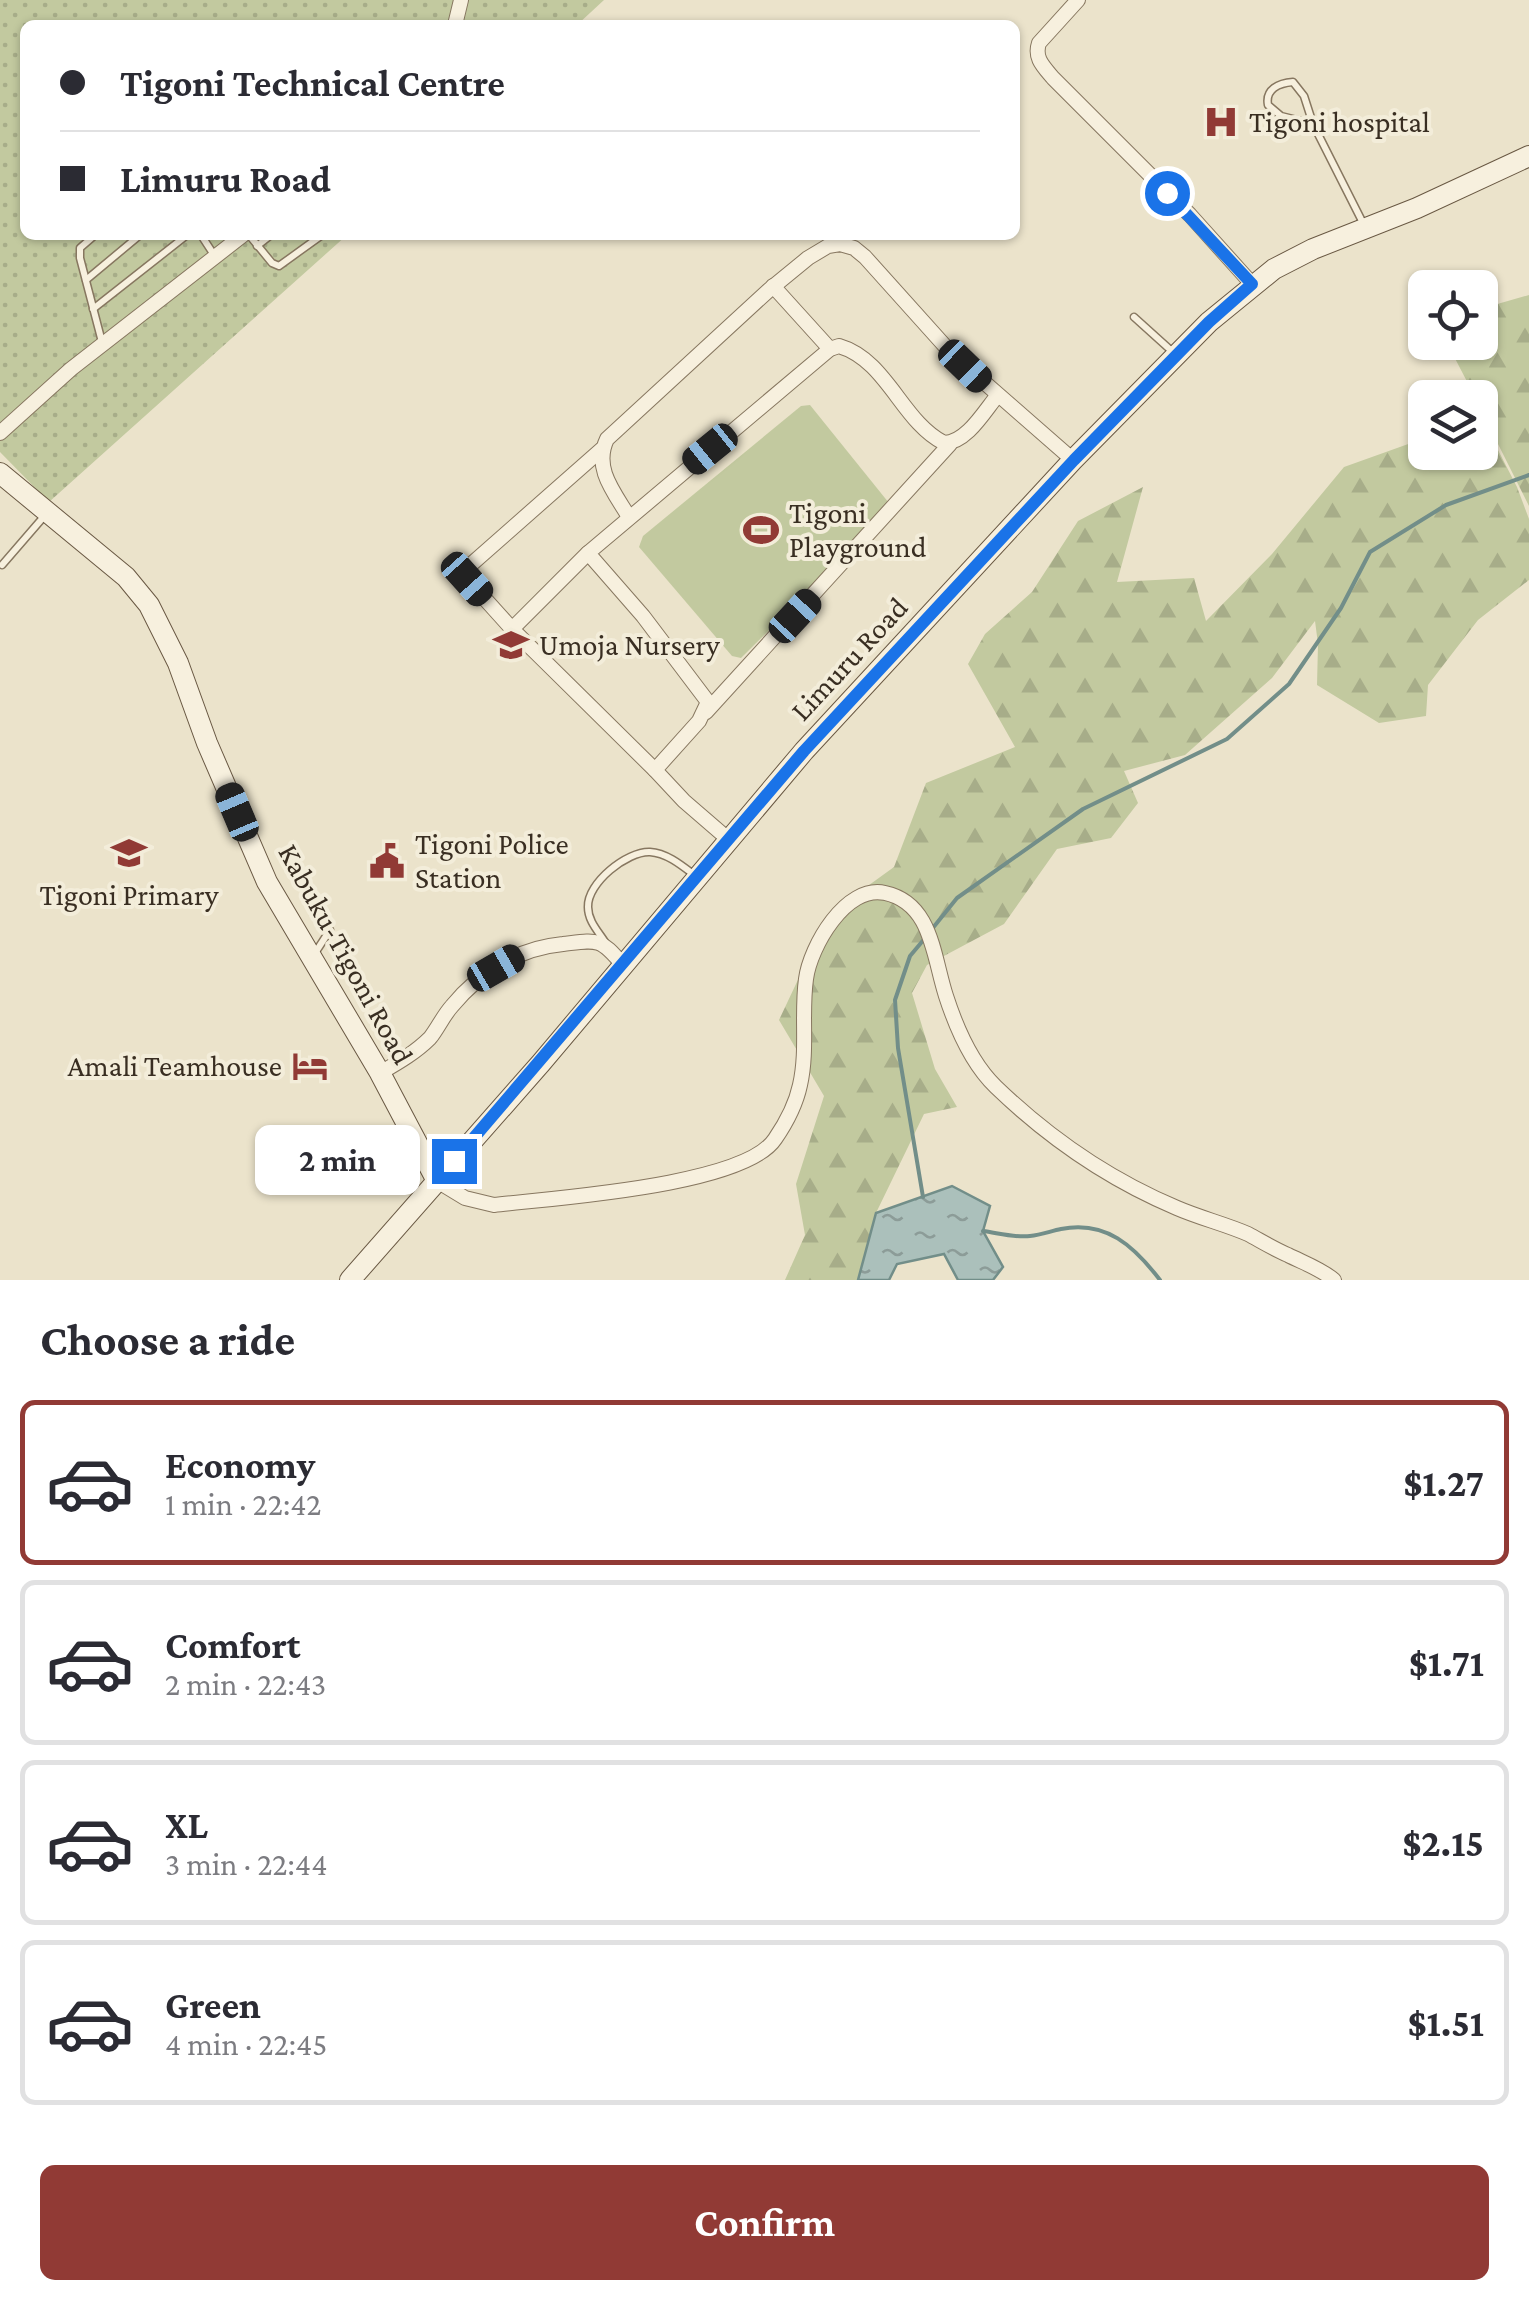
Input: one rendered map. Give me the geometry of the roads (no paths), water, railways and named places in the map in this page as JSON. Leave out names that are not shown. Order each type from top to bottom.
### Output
[{"type":"main road","name":"Limuru Road","points":[[350,1280],[437,1181],[615,956],[697,877],[804,751],[1176,355],[1252,284],[1314,249],[1529,156]]},
{"type":"main road","name":"Kabuku-Tigoni Road","points":[[0,473],[126,578],[149,605],[178,664],[207,743],[267,882],[380,1073],[437,1181]]},
{"type":"street","points":[[1078,0],[1039,43],[1039,61],[1252,284]]},
{"type":"street","points":[[0,433],[102,344],[238,240]]},
{"type":"street","points":[[728,838],[684,801],[512,629],[467,579],[475,558],[602,448],[617,428],[774,286],[820,250],[834,244],[850,246],[866,258],[953,355],[1074,460]]},
{"type":"street","points":[[774,286],[830,349]]},
{"type":"street","points":[[512,629],[588,553],[830,349],[839,346],[858,354],[939,442],[950,444]]},
{"type":"street","points":[[654,770],[997,396]]},
{"type":"street","points":[[602,448],[603,471],[629,517]]},
{"type":"street","points":[[588,553],[700,690],[708,702],[706,712]]},
{"type":"street","points":[[437,1181],[465,1198],[494,1205],[681,1181],[748,1162],[772,1144],[794,1104],[804,1056],[806,976],[819,944],[842,908],[864,893],[879,891],[903,898],[919,913],[930,935],[946,997],[977,1063],[992,1084],[1050,1137],[1115,1177],[1176,1207],[1246,1234],[1334,1280]]},
{"type":"street","points":[[380,1073],[431,1036],[450,1007],[483,976],[515,956],[536,948],[592,940],[615,956]]},
{"type":"lane","points":[[1312,124],[1272,111],[1268,94],[1294,82],[1365,228]]},
{"type":"lane","points":[[89,240],[80,248],[102,344]]},
{"type":"lane","points":[[86,280],[134,240]]},
{"type":"lane","points":[[93,309],[182,240]]},
{"type":"lane","points":[[204,240],[214,255]]},
{"type":"lane","points":[[251,240],[278,266],[315,240]]},
{"type":"lane","points":[[258,246],[265,240]]},
{"type":"lane","points":[[1134,318],[1176,355]]},
{"type":"lane","points":[[2,566],[48,512]]},
{"type":"lane","points":[[615,956],[592,924],[588,906],[589,897],[616,866],[628,858],[652,852],[674,860],[697,877]]},
{"type":"lane","points":[[312,959],[330,930]]},
{"type":"water","points":[[952,1186],[990,1206],[983,1231],[1003,1267],[993,1280],[958,1280],[944,1254],[897,1264],[889,1280],[858,1280],[876,1213]]},
{"type":"waterway","points":[[932,929],[957,898],[1083,809],[1227,739],[1289,684],[1341,608],[1370,552],[1446,505],[1529,475]]},
{"type":"waterway","points":[[923,1197],[898,1048],[895,1000],[910,956],[926,937]]},
{"type":"waterway","points":[[983,1231],[1025,1236],[1092,1228],[1118,1238],[1160,1280]]},
{"type":"place","name":"Tigoni hospital","points":[[1221,122]]},
{"type":"place","name":"Tigoni Playground","points":[[761,530]]},
{"type":"place","name":"Umoja Nursery","points":[[511,645]]},
{"type":"place","name":"Tigoni Primary","points":[[129,853]]},
{"type":"place","name":"Tigoni Police Station","points":[[387,861]]},
{"type":"place","name":"Amali Teamhouse","points":[[310,1066]]}]
